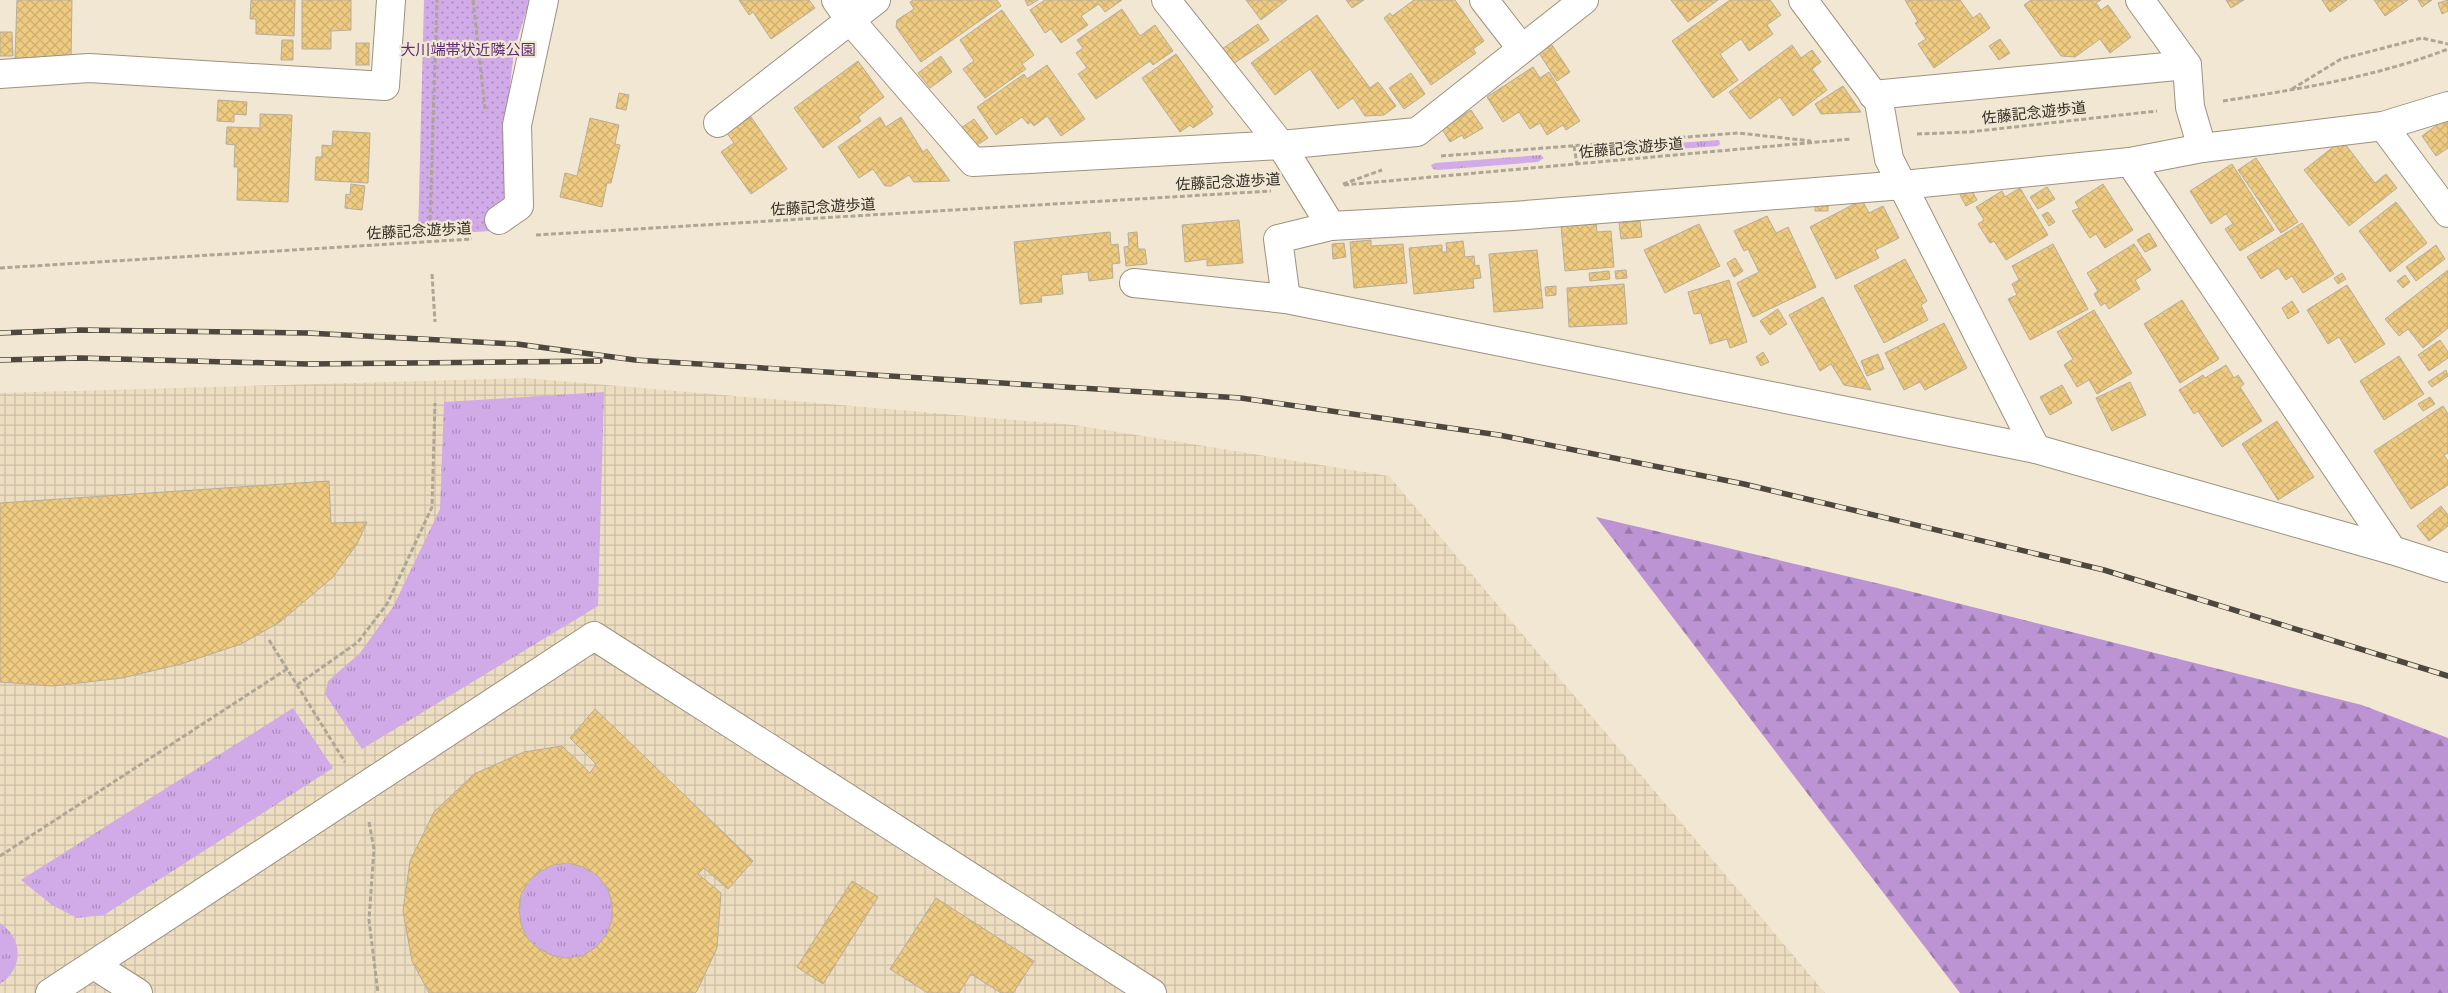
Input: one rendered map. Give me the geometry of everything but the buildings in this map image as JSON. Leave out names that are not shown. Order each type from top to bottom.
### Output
[{"type":"street","points":[[0,74],[89,68],[385,86],[390,0]]},
{"type":"street","points":[[499,220],[519,206],[517,125],[544,0]]},
{"type":"street","points":[[718,123],[843,10],[876,0]]},
{"type":"street","points":[[1166,0],[1281,145],[1331,226]]},
{"type":"street","points":[[1484,0],[1522,49]]},
{"type":"street","points":[[843,10],[972,162],[1281,145],[1417,132],[1584,0]]},
{"type":"street","points":[[1803,0],[1879,102],[1889,159],[1904,185],[2036,449]]},
{"type":"street","points":[[2140,0],[2187,64],[2190,107],[2202,148]]},
{"type":"street","points":[[1873,95],[2187,64]]},
{"type":"street","points":[[1286,299],[1278,239],[1331,226],[1513,216],[1904,185],[2130,162],[2202,148],[2382,126],[2448,106]]},
{"type":"street","points":[[2382,126],[2448,213]]},
{"type":"street","points":[[2130,162],[2392,550]]},
{"type":"street","points":[[1134,283],[1286,299],[2036,449],[2392,550],[2448,568]]},
{"type":"street","points":[[50,993],[594,636],[1152,993]]},
{"type":"street","points":[[94,965],[138,993]]},
{"type":"path","points":[[430,220],[437,0]]},
{"type":"path","points":[[2289,90],[2341,59],[2422,38],[2448,44]]},
{"type":"path","name":"佐藤記念遊歩道","points":[[1390,168],[1338,186],[1884,136],[1969,132],[2190,107],[2315,86],[2417,61],[2448,49]]},
{"type":"path","points":[[1433,157],[1738,133],[1818,142]]},
{"type":"path","points":[[1574,146],[1576,164]]},
{"type":"path","name":"佐藤記念遊歩道","points":[[535,235],[1308,188]]},
{"type":"path","name":"佐藤記念遊歩道","points":[[0,268],[476,239]]},
{"type":"path","points":[[432,274],[435,322]]},
{"type":"path","points":[[297,685],[358,642],[387,604],[432,507],[435,403]]},
{"type":"path","points":[[0,856],[287,669]]},
{"type":"shaded area","points":[[525,378],[1075,425],[1389,476],[1825,993],[0,993],[0,393]]},
{"type":"green space","name":"大川端帯状近隣公園","points":[[424,0],[530,0],[514,50],[507,113],[509,203],[489,231],[418,236]]},
{"type":"green space","points":[[1719,140],[1720,144],[1718,146],[1613,154],[1602,151],[1603,148]]},
{"type":"green space","points":[[1541,155],[1544,158],[1538,162],[1438,170],[1433,169],[1431,165],[1435,163]]},
{"type":"green space","points":[[604,392],[598,606],[362,749],[325,694],[328,681],[360,653],[393,607],[440,509],[444,402]]},
{"type":"green space","points":[[1596,517],[1893,587],[2362,705],[2448,738],[2448,993],[1960,993]]},
{"type":"green space","points":[[293,708],[333,768],[104,915],[77,918],[52,905],[21,880]]},
{"type":"green space","points":[[566,864],[584,868],[599,878],[609,893],[613,911],[609,929],[599,944],[584,954],[566,958],[548,954],[533,944],[523,929],[519,911],[523,893],[533,878],[548,868]]},
{"type":"green space","points":[[0,923],[13,937],[17,945],[18,954],[13,970],[8,978],[0,984]]},
{"type":"railway","points":[[0,333],[80,330],[307,333],[384,337],[517,344],[635,360],[1241,398],[1499,435],[1744,484],[2104,570],[2448,676]]},
{"type":"railway","points":[[0,360],[80,358],[307,364],[600,361]]}]
